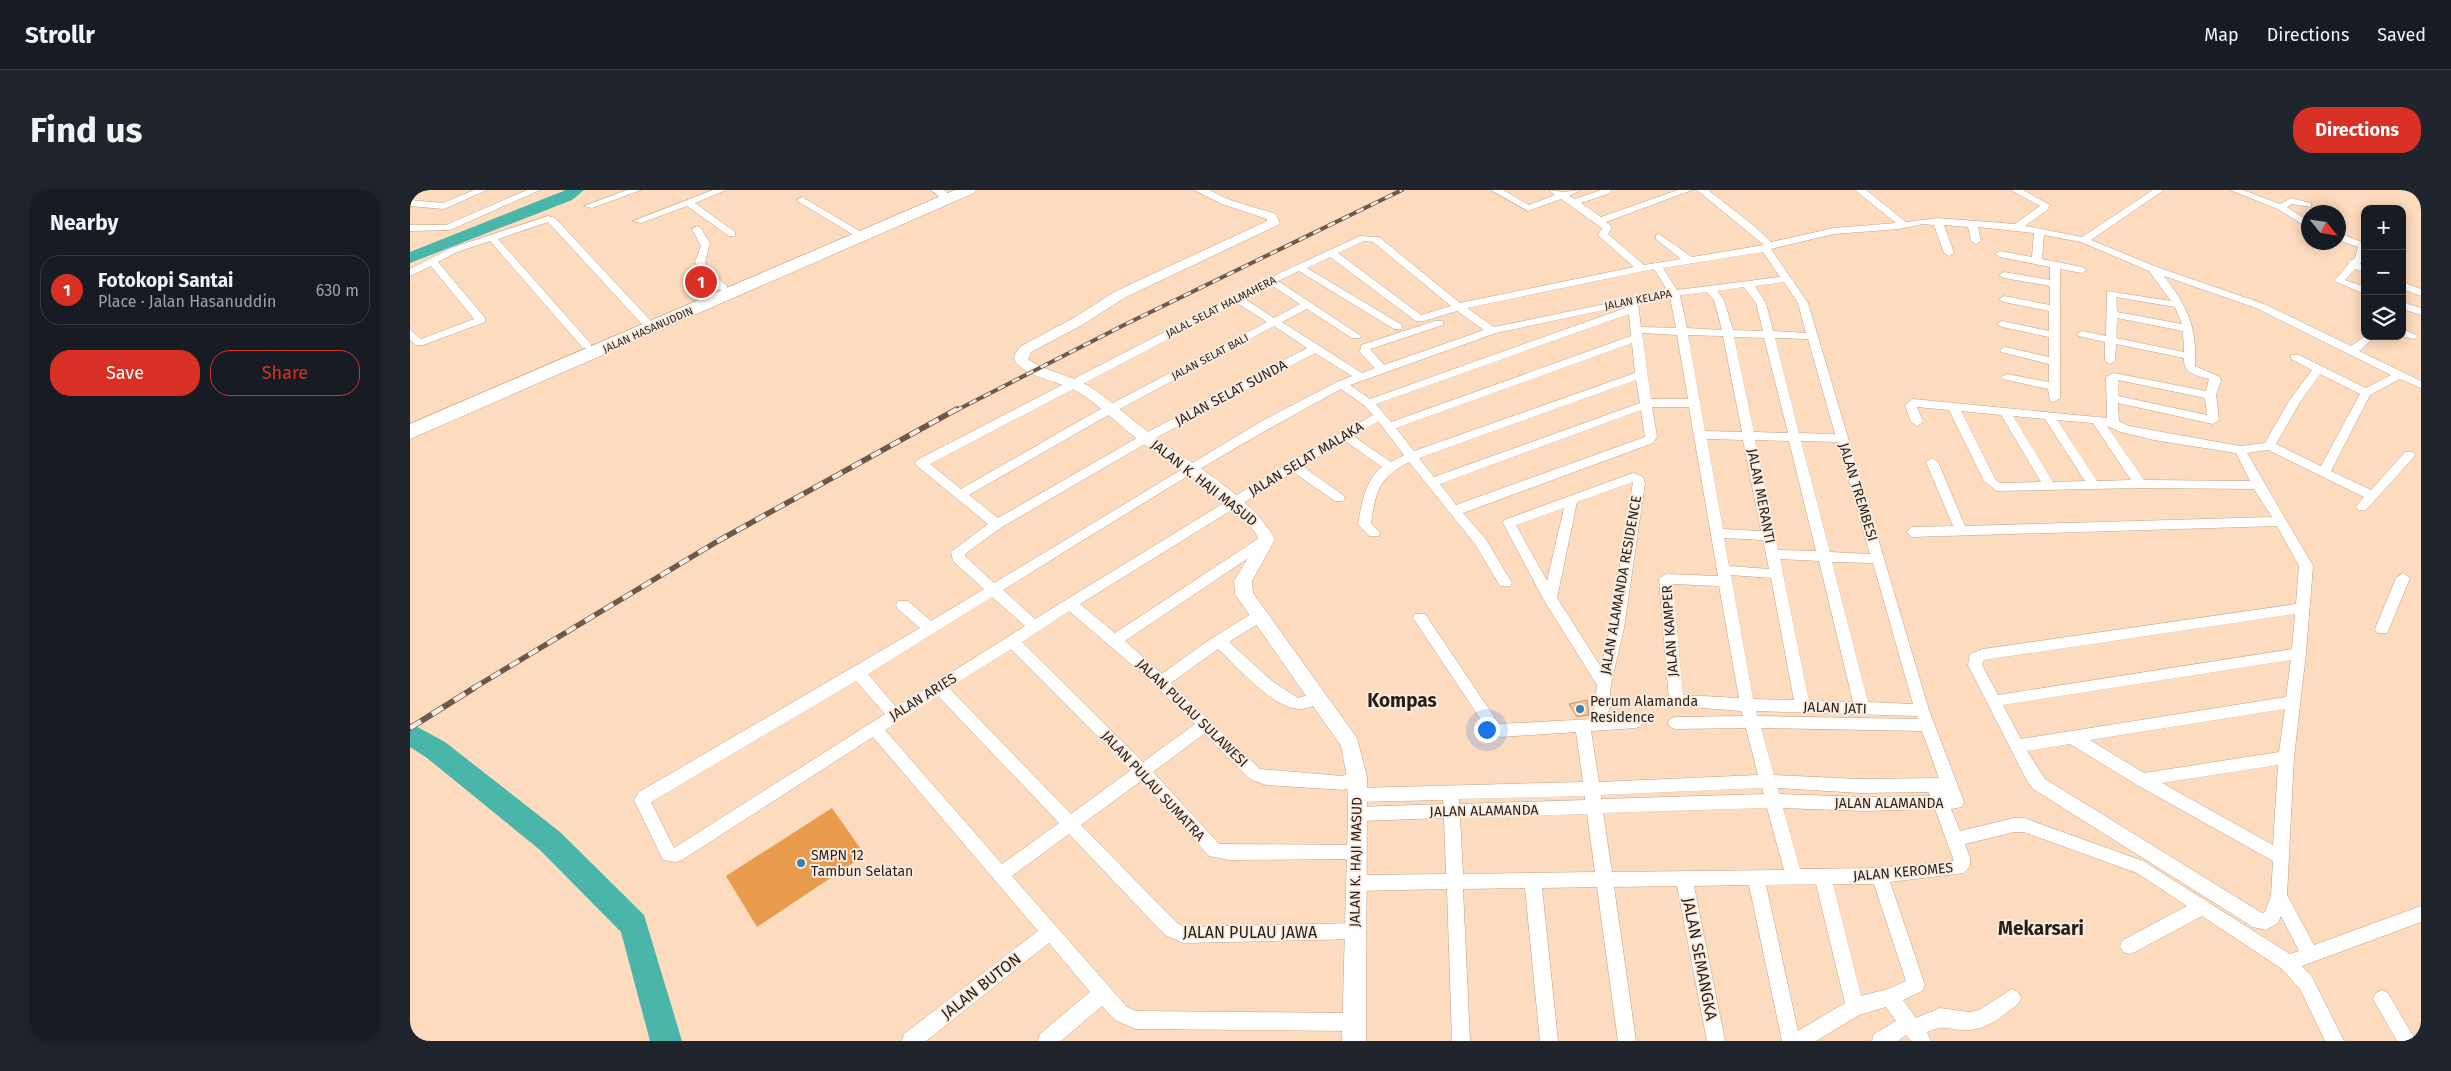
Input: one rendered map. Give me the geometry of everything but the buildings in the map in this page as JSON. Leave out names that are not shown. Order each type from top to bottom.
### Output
[{"type":"highway","name":"JALAN HASANUDDIN","points":[[410,423],[585,344],[646,322],[945,193],[968,190]]},
{"type":"highway","name":"JALAN HASANUDDIN","points":[[410,432],[945,193]]},
{"type":"street","points":[[410,203],[444,206],[482,190]]},
{"type":"street","points":[[410,228],[447,228],[535,190]]},
{"type":"street","points":[[589,206],[636,190]]},
{"type":"street","points":[[694,190],[701,197]]},
{"type":"street","points":[[638,221],[721,190]]},
{"type":"street","name":"JALAN K. HAJI MASUD","points":[[1200,190],[1226,202],[1272,218],[1274,224],[1266,225],[1121,294],[1022,354],[1022,360],[1036,372],[1072,383],[1111,408],[1146,438],[1258,523],[1267,539],[1244,581],[1244,594],[1350,744],[1357,777],[1358,852],[1354,1041]]},
{"type":"street","points":[[1496,190],[1528,208],[1557,192],[1576,190]]},
{"type":"street","points":[[1599,221],[1686,190]]},
{"type":"street","name":"JALAN TREMBESI","points":[[1702,190],[1750,227],[1768,247],[1785,279],[1803,303],[1922,710],[1950,785]]},
{"type":"street","points":[[1860,190],[1904,225]]},
{"type":"street","points":[[2016,190],[2045,205],[2044,208],[2017,227]]},
{"type":"street","points":[[2084,240],[2159,190]]},
{"type":"street","points":[[2235,190],[2281,207],[2301,220]]},
{"type":"street","points":[[1573,203],[1607,191]]},
{"type":"street","points":[[1557,192],[1607,227],[1603,235],[1642,268]]},
{"type":"street","points":[[802,200],[855,232]]},
{"type":"street","points":[[2281,207],[2291,201],[2308,205]]},
{"type":"street","points":[[688,202],[732,234]]},
{"type":"street","points":[[410,273],[454,250],[543,220],[552,220],[646,322]]},
{"type":"street","points":[[1938,221],[1949,253]]},
{"type":"street","points":[[1330,252],[1420,319],[1642,268],[1768,247],[1834,232],[1938,221],[2017,227],[2084,240],[2153,269],[2260,306],[2421,385]]},
{"type":"street","points":[[1972,224],[1976,241]]},
{"type":"street","points":[[697,228],[706,243],[707,250],[700,262],[708,275],[723,288]]},
{"type":"street","points":[[2036,261],[2039,231]]},
{"type":"street","points":[[1659,237],[1689,260]]},
{"type":"street","points":[[492,238],[585,344]]},
{"type":"street","name":"JALAL SELAT HALMAHERA","points":[[1072,383],[1299,267],[1363,238],[1372,238],[1462,310]]},
{"type":"street","points":[[2346,239],[2364,247],[2359,260],[2352,264],[2354,265],[2339,281],[2361,289]]},
{"type":"street","points":[[2000,254],[2082,270]]},
{"type":"street","points":[[410,334],[419,343],[482,320],[432,262]]},
{"type":"street","points":[[2007,377],[2054,392],[2055,265]]},
{"type":"street","points":[[2354,265],[2361,268]]},
{"type":"street","points":[[1657,266],[1675,292],[1679,303],[1694,403],[1747,705],[1794,877]]},
{"type":"street","points":[[1299,267],[1398,327]]},
{"type":"street","points":[[2113,398],[2210,420],[2214,417],[2210,396],[2215,381],[2214,377],[2191,369],[2189,366],[2190,329],[2187,318],[2153,269]]},
{"type":"street","points":[[2004,275],[2055,284]]},
{"type":"street","name":"JALAN KELAPA","points":[[1341,384],[1359,376],[1492,331],[1634,306],[1675,292],[1785,279]]},
{"type":"street","points":[[1271,281],[1356,336]]},
{"type":"street","points":[[1746,284],[1758,296],[1826,558],[1862,708]]},
{"type":"street","points":[[2406,287],[2421,293]]},
{"type":"street","name":"JALAN MERANTI","points":[[1710,289],[1722,309],[1728,333],[1803,707]]},
{"type":"street","points":[[2110,361],[2112,293],[2179,306]]},
{"type":"street","points":[[1238,299],[1359,376]]},
{"type":"street","points":[[2004,299],[2055,309]]},
{"type":"street","name":"JALAN SELAT BALI","points":[[961,494],[1111,408],[1308,304]]},
{"type":"street","points":[[1369,403],[1634,306],[1641,374],[1651,436],[1649,440],[1454,511]]},
{"type":"street","points":[[2406,306],[2421,312]]},
{"type":"street","points":[[1462,310],[1492,331]]},
{"type":"street","points":[[1382,369],[1365,352],[1365,347],[1462,310]]},
{"type":"street","points":[[2112,314],[2190,329]]},
{"type":"street","points":[[2002,324],[2054,335]]},
{"type":"street","points":[[1388,427],[1638,334],[1682,332],[1812,336]]},
{"type":"street","points":[[2406,333],[2414,336]]},
{"type":"street","points":[[2082,334],[2190,356]]},
{"type":"street","points":[[2352,351],[2366,340]]},
{"type":"street","name":"JALAN SELAT SUNDA","points":[[994,589],[957,555],[962,549],[997,524],[1146,438],[1315,348]]},
{"type":"street","points":[[2005,350],[2054,362]]},
{"type":"street","points":[[2295,357],[2366,393]]},
{"type":"street","points":[[2269,446],[2295,401],[2318,369]]},
{"type":"street","points":[[1374,533],[1364,524],[1371,487],[1376,478],[1390,467],[1411,456],[1641,374]]},
{"type":"street","points":[[2324,472],[2366,393],[2399,375]]},
{"type":"street","points":[[2113,423],[2112,377],[2114,376],[2210,396]]},
{"type":"street","points":[[997,524],[921,463],[1072,383]]},
{"type":"street","points":[[894,715],[858,673],[928,627],[994,589],[1189,469],[1341,384],[1369,403],[1454,511],[1480,540],[1505,583]]},
{"type":"street","points":[[1433,482],[1647,403],[1694,403]]},
{"type":"street","points":[[1917,422],[1911,405],[1914,403],[2097,420],[2154,436],[2240,450],[2269,446],[2371,495]]},
{"type":"street","points":[[1953,407],[1994,486],[2140,484],[2258,486]]},
{"type":"street","points":[[2005,412],[2050,486]]},
{"type":"street","name":"JALAN SELAT MALAKA","points":[[1234,503],[1344,435],[1379,416]]},
{"type":"street","points":[[2049,416],[2094,485]]},
{"type":"street","points":[[2097,420],[2140,484]]},
{"type":"street","points":[[1344,435],[1390,467]]},
{"type":"street","points":[[1700,435],[1842,438]]},
{"type":"street","points":[[2240,450],[2258,486],[2296,545],[2306,566],[2303,608],[2299,653],[2286,757],[2279,896],[2272,917],[2266,922],[2259,921],[2039,784],[2030,772],[1975,665],[1976,658],[1983,655],[2303,608]]},
{"type":"street","points":[[2362,507],[2409,455]]},
{"type":"street","points":[[1932,462],[1961,531]]},
{"type":"street","points":[[1293,466],[1339,498]]},
{"type":"street","name":"JALAN ALAMANDA RESIDENCE","points":[[1572,499],[1630,477],[1637,478],[1639,483],[1617,628],[1604,684],[1600,723]]},
{"type":"street","points":[[1572,499],[1509,523],[1550,598],[1604,684]]},
{"type":"street","points":[[1550,598],[1572,499]]},
{"type":"street","name":"JALAN ARIES","points":[[858,673],[645,797],[642,800],[669,855],[676,855],[894,715],[1234,503]]},
{"type":"street","points":[[1912,532],[2280,521]]},
{"type":"street","points":[[1717,533],[1769,536]]},
{"type":"street","points":[[1116,640],[1267,539]]},
{"type":"street","points":[[1772,554],[1878,559]]},
{"type":"street","points":[[1725,576],[1776,574]]},
{"type":"street","name":"JALAN KAMPER","points":[[1725,576],[1666,579],[1676,700],[1747,705]]},
{"type":"street","points":[[2382,629],[2403,578]]},
{"type":"street","points":[[994,589],[1035,627]]},
{"type":"street","name":"JALAN PULAU SULAWESI","points":[[1070,604],[1116,640],[1162,682],[1255,774],[1266,778],[1343,783],[1357,777]]},
{"type":"street","points":[[903,605],[928,627]]},
{"type":"street","points":[[1162,682],[1219,641],[1259,616]]},
{"type":"street","points":[[1420,618],[1494,728],[1500,731],[1509,732],[1600,723],[1636,722]]},
{"type":"street","name":"JALAN PULAU SUMATRA","points":[[1012,641],[1142,771],[1214,851],[1229,854],[1358,852]]},
{"type":"street","points":[[1219,641],[1282,698],[1295,703],[1304,703],[1317,698]]},
{"type":"street","points":[[1994,701],[2299,653]]},
{"type":"street","name":"JALAN PULAU JAWA","points":[[939,687],[1170,929],[1176,933],[1189,935],[1355,931]]},
{"type":"street","points":[[2017,746],[2292,702]]},
{"type":"street","name":"JALAN JATI","points":[[1747,705],[1922,710]]},
{"type":"street","name":"JALAN JATI","points":[[1675,723],[1753,722],[1928,725]]},
{"type":"street","points":[[1000,875],[1205,725]]},
{"type":"street","points":[[1583,726],[1627,1041]]},
{"type":"street","points":[[874,728],[1122,1014],[1136,1020],[1354,1022]]},
{"type":"street","points":[[2072,737],[2142,780],[2282,858]]},
{"type":"street","points":[[2142,780],[2286,757]]},
{"type":"street","name":"JALAN ALAMANDA","points":[[1357,795],[1451,791],[1592,789],[1767,781],[1860,786],[1950,785],[1956,802],[1940,804],[1864,804],[1773,801],[1358,814]]},
{"type":"street","points":[[1934,785],[1954,840]]},
{"type":"street","points":[[1860,786],[1864,804]]},
{"type":"street","points":[[1451,791],[1461,1041]]},
{"type":"street","name":"JALAN KEROMES","points":[[1356,883],[1455,880],[1880,876],[1962,866],[1962,858],[1954,840],[2014,825],[2032,827],[2143,868],[2201,908],[2288,963],[2306,984],[2335,1041]]},
{"type":"street","points":[[1823,876],[1855,1007]]},
{"type":"street","points":[[1799,1041],[1855,1007],[1890,997],[1916,985],[1880,876]]},
{"type":"street","points":[[1756,877],[1791,1041]]},
{"type":"street","name":"JALAN SEMANGKA","points":[[1684,878],[1716,1041]]},
{"type":"street","points":[[1533,880],[1549,1041]]},
{"type":"street","points":[[2279,896],[2310,955]]},
{"type":"street","points":[[2129,946],[2201,908]]},
{"type":"street","points":[[2288,963],[2421,914]]},
{"type":"street","name":"JALAN BUTON","points":[[911,1041],[1051,931]]},
{"type":"street","points":[[1047,1041],[1104,992]]},
{"type":"street","points":[[1890,997],[1915,1031]]},
{"type":"street","points":[[1881,1041],[1915,1031],[1940,1018],[1970,1021],[1983,1018],[2012,998]]},
{"type":"street","points":[[2382,999],[2406,1041]]},
{"type":"shaded area","points":[[832,808],[865,855],[757,927],[726,876]]},
{"type":"waterway","points":[[410,258],[566,197],[576,190]]},
{"type":"waterway","points":[[410,734],[436,750],[550,841],[634,925],[666,1041]]},
{"type":"railway","points":[[955,411],[1126,324],[1402,190]]},
{"type":"railway","points":[[472,689],[718,541],[957,409]]},
{"type":"railway","points":[[410,728],[474,688]]},
{"type":"place","name":"Fotokopi Santai","points":[[701,282]]},
{"type":"place","name":"Perum Alamanda Residence","points":[[1580,709]]},
{"type":"place","name":"SMPN 12 Tambun Selatan","points":[[801,863]]},
{"type":"district","name":"Kompas","points":[[1402,700]]},
{"type":"district","name":"Mekarsari","points":[[2041,928]]}]
